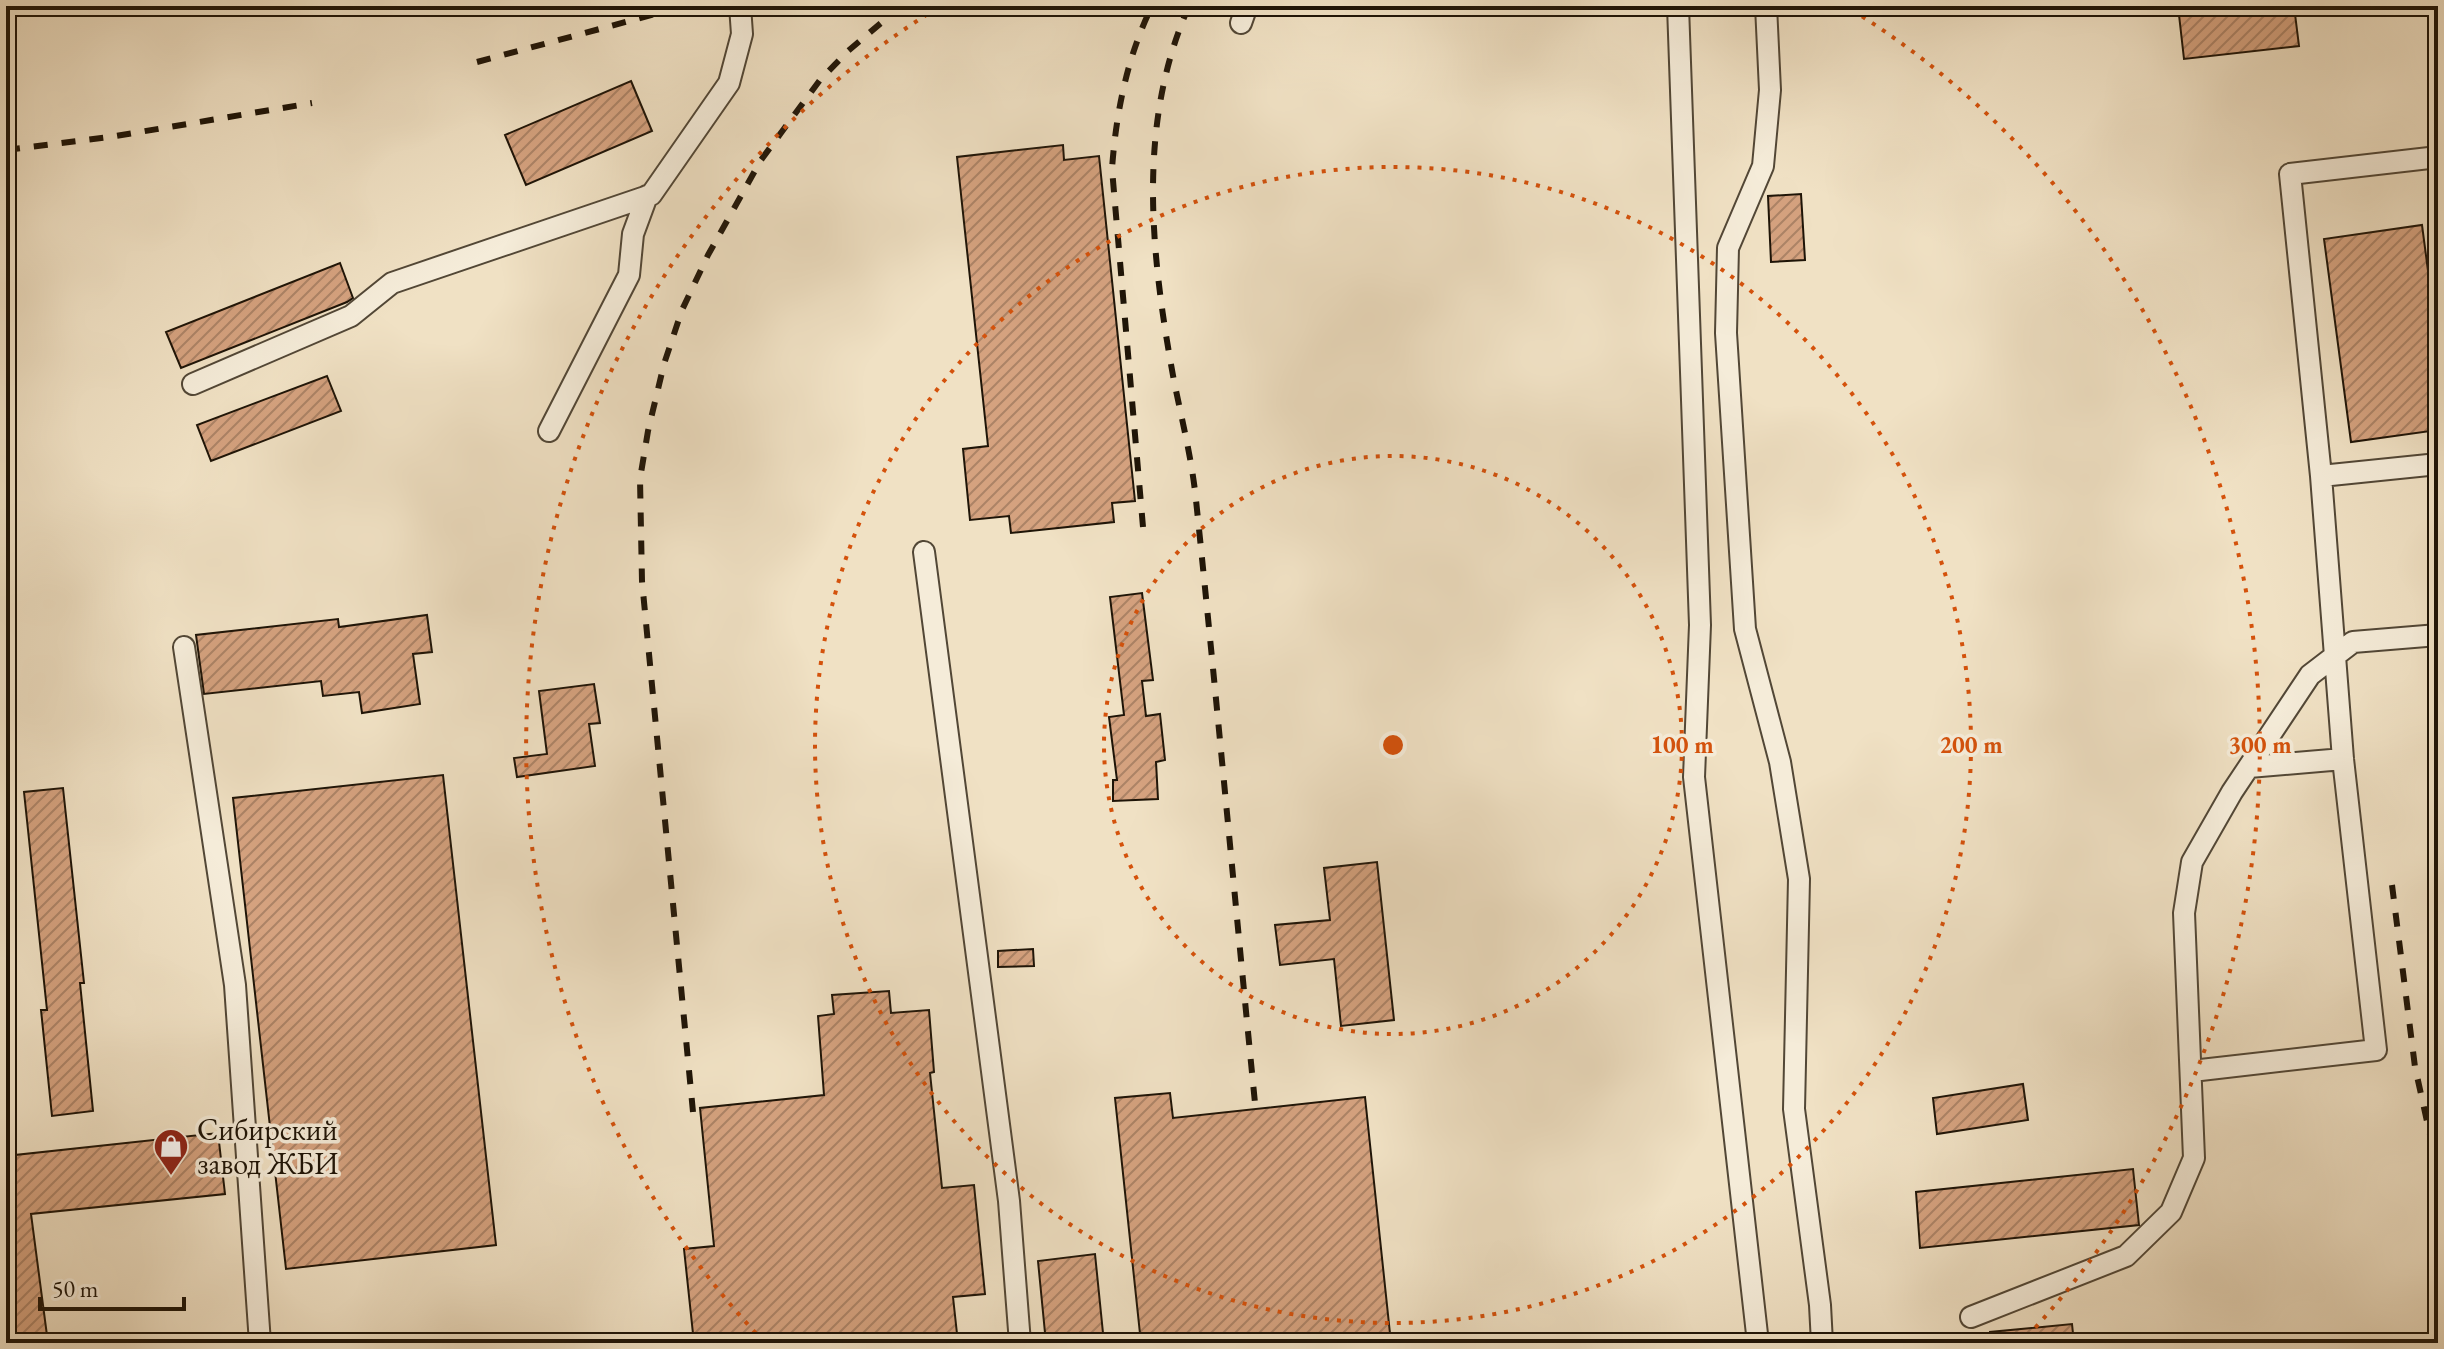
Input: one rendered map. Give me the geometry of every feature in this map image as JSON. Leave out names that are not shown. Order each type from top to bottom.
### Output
[{"type":"lane","points":[[193,384],[351,316],[392,283],[651,195],[729,83],[742,34],[740,6]]},
{"type":"lane","points":[[1678,6],[1700,625],[1694,777],[1758,1343]]},
{"type":"lane","points":[[1766,6],[1770,90],[1763,166],[1728,248],[1726,333],[1745,629],[1780,762],[1799,879],[1794,1109],[1820,1305],[1822,1343]]},
{"type":"lane","points":[[2192,1071],[2376,1050],[2343,759],[2321,476],[2290,174],[2438,157]]},
{"type":"lane","points":[[549,431],[629,275],[633,234],[647,196]]},
{"type":"lane","points":[[2321,476],[2438,464]]},
{"type":"lane","points":[[924,552],[1009,1201],[1020,1343]]},
{"type":"lane","points":[[1971,1317],[2126,1256],[2171,1212],[2194,1158],[2184,913],[2192,862],[2249,767],[2310,675],[2353,642],[2438,635]]},
{"type":"lane","points":[[184,647],[235,985],[260,1343]]},
{"type":"lane","points":[[2249,767],[2343,759]]},
{"type":"building","points":[[2178,6],[2294,6],[2299,46],[2184,59]]},
{"type":"building","points":[[631,81],[652,131],[526,185],[505,135]]},
{"type":"building","points":[[1063,145],[1064,160],[1099,156],[1135,501],[1112,503],[1114,522],[1011,533],[1009,516],[970,520],[963,449],[988,446],[957,157]]},
{"type":"building","points":[[1801,194],[1805,260],[1771,262],[1768,196]]},
{"type":"building","points":[[2422,225],[2438,347],[2438,430],[2351,442],[2324,239]]},
{"type":"building","points":[[340,263],[353,298],[347,302],[181,368],[166,332]]},
{"type":"building","points":[[327,376],[341,411],[211,461],[197,425]]},
{"type":"building","points":[[1142,593],[1153,680],[1142,681],[1146,716],[1160,714],[1165,760],[1156,762],[1158,799],[1113,801],[1113,780],[1117,780],[1109,717],[1124,715],[1110,597]]},
{"type":"building","points":[[427,615],[432,652],[413,654],[420,704],[362,713],[359,692],[323,696],[321,681],[204,694],[196,635],[338,619],[339,627]]},
{"type":"building","points":[[594,684],[600,723],[589,724],[595,766],[517,777],[514,758],[547,754],[539,691]]},
{"type":"building","points":[[443,775],[496,1245],[286,1269],[233,798]]},
{"type":"building","points":[[63,788],[84,983],[80,983],[93,1111],[52,1116],[41,1010],[47,1010],[24,792]]},
{"type":"building","points":[[1377,862],[1394,1020],[1341,1026],[1334,959],[1280,965],[1275,925],[1330,920],[1324,868]]},
{"type":"building","points":[[1033,949],[1034,966],[998,967],[998,951]]},
{"type":"building","points":[[889,991],[891,1013],[929,1010],[934,1072],[930,1073],[942,1188],[974,1185],[985,1294],[953,1297],[958,1343],[694,1343],[684,1249],[714,1246],[700,1108],[824,1095],[818,1016],[834,1014],[832,995]]},
{"type":"building","points":[[2023,1084],[2028,1120],[1937,1134],[1933,1098]]},
{"type":"building","points":[[1170,1093],[1173,1118],[1365,1097],[1391,1343],[1141,1343],[1115,1098]]},
{"type":"building","points":[[218,1133],[225,1194],[31,1214],[48,1343],[6,1343],[6,1156]]},
{"type":"building","points":[[2133,1169],[2139,1225],[1920,1248],[1916,1192]]},
{"type":"building","points":[[1095,1254],[1104,1343],[1046,1343],[1038,1261]]},
{"type":"building","points":[[2072,1324],[2074,1343],[1990,1343],[1990,1332]]},
{"type":"railway","points":[[477,62],[685,6]]},
{"type":"railway","points":[[693,1112],[642,581],[640,479],[648,431],[664,364],[682,310],[708,255],[761,160],[820,80],[848,51],[901,6]]},
{"type":"railway","points":[[1143,527],[1112,169],[1124,86],[1152,6]]},
{"type":"railway","points":[[1189,6],[1172,51],[1161,97],[1153,191],[1155,239],[1166,334],[1196,500],[1255,1103]]},
{"type":"railway","points":[[6,150],[110,137],[312,103]]},
{"type":"railway","points":[[2392,885],[2415,1067],[2438,1171]]},
{"type":"place","name":"Сибирский завод ЖБИ","points":[[171,1177]]}]
